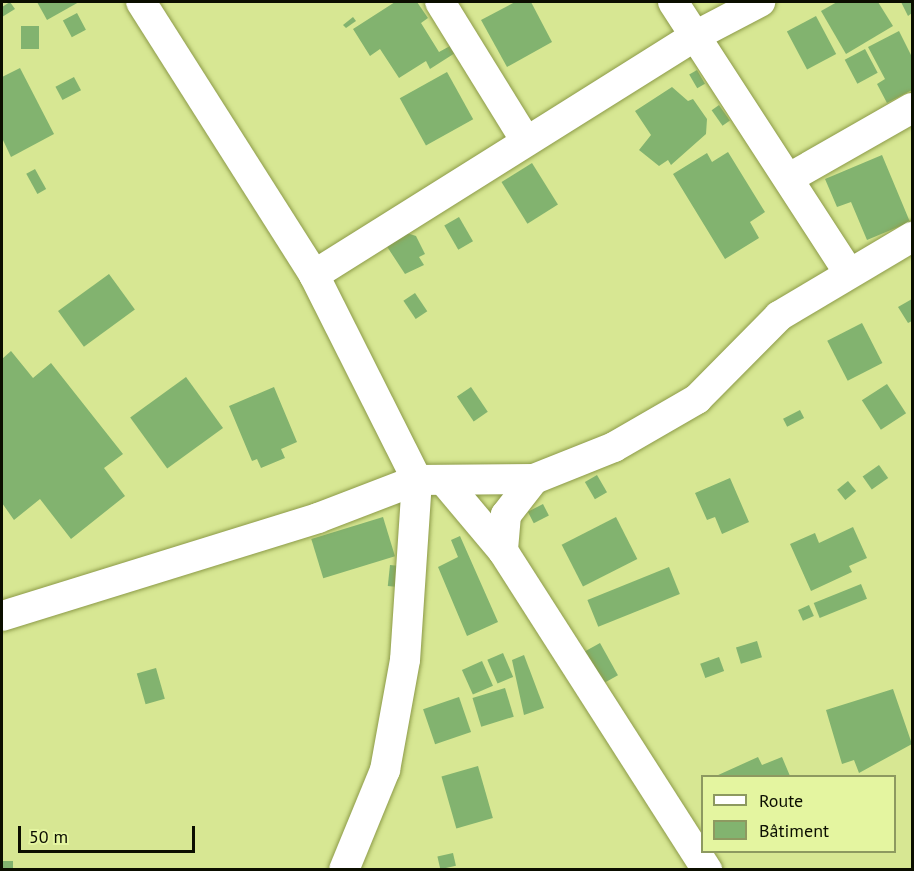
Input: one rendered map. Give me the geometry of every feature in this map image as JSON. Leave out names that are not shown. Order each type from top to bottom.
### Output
[{"type":"street","points":[[141,2],[314,275],[431,481],[502,551],[707,870]]},
{"type":"street","points":[[440,2],[526,141]]},
{"type":"street","points":[[673,2],[693,37],[791,177],[848,271]]},
{"type":"street","points":[[314,275],[693,37],[760,2]]},
{"type":"street","points":[[791,177],[912,108]]},
{"type":"street","points":[[2,616],[431,481],[534,479],[614,447],[697,399],[779,316],[848,271],[912,237]]},
{"type":"street","points":[[502,551],[506,515],[534,479]]},
{"type":"street","points":[[344,870],[387,759],[405,660],[431,481]]},
{"type":"building","points":[[10,2],[15,9],[2,17],[2,7]]},
{"type":"building","points":[[37,2],[79,2],[47,20]]},
{"type":"building","points":[[395,2],[417,2],[428,18],[421,23],[439,52],[450,46],[455,53],[430,69],[426,61],[399,78],[380,49],[370,56],[353,29]]},
{"type":"building","points":[[515,2],[531,2],[552,42],[507,67],[481,20]]},
{"type":"building","points":[[837,2],[878,2],[893,26],[846,54],[821,11]]},
{"type":"building","points":[[901,2],[912,2],[912,13],[908,16]]},
{"type":"building","points":[[77,13],[86,30],[72,37],[63,21]]},
{"type":"building","points":[[816,16],[836,54],[807,69],[787,31]]},
{"type":"building","points":[[353,17],[356,21],[346,28],[343,25]]},
{"type":"building","points":[[21,26],[39,26],[39,49],[21,49]]},
{"type":"building","points":[[899,31],[912,57],[912,90],[887,103],[877,84],[885,79],[868,47]]},
{"type":"building","points":[[865,49],[878,73],[857,84],[845,60]]},
{"type":"building","points":[[20,68],[54,134],[11,157],[2,138],[2,77]]},
{"type":"building","points":[[697,70],[705,84],[697,88],[689,74]]},
{"type":"building","points":[[447,72],[473,119],[426,145],[400,98]]},
{"type":"building","points":[[74,77],[81,90],[63,100],[55,87]]},
{"type":"building","points":[[672,87],[688,101],[693,99],[707,119],[706,134],[671,165],[668,160],[659,166],[639,150],[651,135],[635,111]]},
{"type":"building","points":[[719,105],[730,121],[723,126],[712,110]]},
{"type":"building","points":[[728,152],[765,212],[750,222],[759,238],[725,259],[673,174],[707,153],[712,162]]},
{"type":"building","points":[[882,155],[910,222],[867,240],[851,202],[837,207],[825,179]]},
{"type":"building","points":[[532,163],[558,205],[527,224],[501,182]]},
{"type":"building","points":[[35,169],[46,189],[37,194],[26,174]]},
{"type":"building","points":[[459,217],[473,241],[458,250],[444,226]]},
{"type":"building","points":[[404,232],[416,236],[425,254],[419,257],[424,265],[405,274],[384,242]]},
{"type":"building","points":[[109,274],[135,310],[84,347],[58,311]]},
{"type":"building","points":[[415,293],[427,311],[416,319],[403,301]]},
{"type":"building","points":[[912,299],[912,321],[908,323],[898,307]]},
{"type":"building","points":[[862,323],[882,363],[848,381],[827,341]]},
{"type":"building","points":[[11,351],[33,378],[51,363],[123,454],[104,468],[125,496],[71,539],[40,499],[14,520],[2,503],[2,359]]},
{"type":"building","points":[[186,377],[223,428],[167,469],[130,418]]},
{"type":"building","points":[[887,384],[906,413],[881,430],[862,400]]},
{"type":"building","points":[[274,387],[297,442],[281,449],[285,458],[261,468],[257,459],[252,461],[229,406]]},
{"type":"building","points":[[471,387],[488,412],[474,421],[457,397]]},
{"type":"building","points":[[800,410],[804,418],[787,427],[783,419]]},
{"type":"building","points":[[879,465],[888,478],[872,490],[863,476]]},
{"type":"building","points":[[597,475],[607,492],[595,499],[585,482]]},
{"type":"building","points":[[730,478],[749,522],[722,534],[715,517],[707,520],[695,493]]},
{"type":"building","points":[[848,481],[856,491],[845,500],[837,490]]},
{"type":"building","points":[[543,504],[549,516],[534,523],[528,512]]},
{"type":"building","points":[[383,517],[395,556],[323,578],[311,539]]},
{"type":"building","points":[[616,517],[637,559],[583,587],[562,545]]},
{"type":"building","points":[[853,527],[867,558],[849,566],[852,572],[811,591],[790,544],[815,533],[819,543]]},
{"type":"building","points":[[460,536],[498,622],[467,636],[438,567],[458,557],[451,540]]},
{"type":"building","points":[[390,565],[400,566],[398,587],[388,586]]},
{"type":"building","points":[[669,567],[680,594],[598,627],[587,600]]},
{"type":"building","points":[[861,584],[867,599],[820,618],[814,603]]},
{"type":"building","points":[[809,605],[814,616],[803,621],[798,610]]},
{"type":"building","points":[[757,641],[762,657],[741,664],[736,647]]},
{"type":"building","points":[[600,643],[618,675],[600,685],[583,653]]},
{"type":"building","points":[[503,653],[513,677],[498,684],[487,660]]},
{"type":"building","points":[[524,655],[544,708],[524,715],[512,660]]},
{"type":"building","points":[[719,657],[724,671],[705,678],[700,664]]},
{"type":"building","points":[[482,661],[493,686],[473,695],[462,670]]},
{"type":"building","points":[[156,668],[165,699],[146,704],[137,674]]},
{"type":"building","points":[[505,688],[514,717],[481,727],[472,698]]},
{"type":"building","points":[[893,689],[912,744],[859,773],[854,760],[842,764],[826,710]]},
{"type":"building","points":[[459,697],[471,732],[435,744],[423,709]]},
{"type":"building","points":[[758,757],[762,765],[782,757],[790,775],[718,775]]},
{"type":"building","points":[[478,766],[493,818],[456,828],[441,776]]},
{"type":"building","points":[[453,853],[456,866],[440,869],[437,857]]},
{"type":"building","points":[[2,861],[13,861],[13,870],[2,870]]}]
